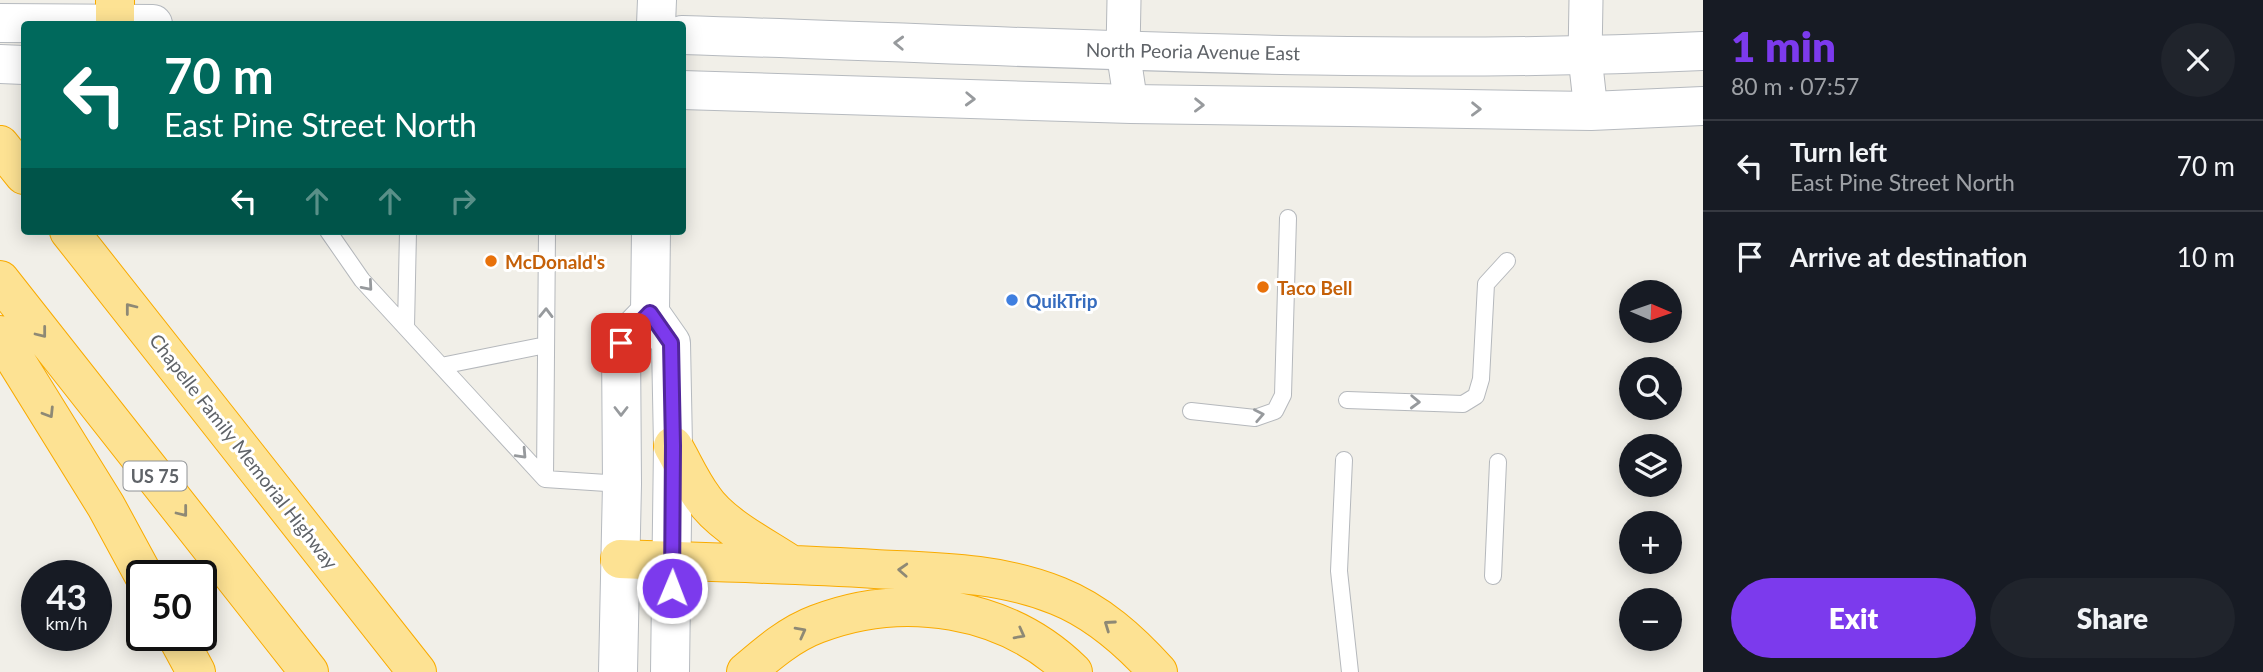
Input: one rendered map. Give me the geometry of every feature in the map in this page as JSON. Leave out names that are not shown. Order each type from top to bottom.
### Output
[{"type":"highway","points":[[115,0],[115,21]]},
{"type":"highway","points":[[0,145],[21,172]]},
{"type":"highway","name":"Chapelle Family Memorial Highway","points":[[72,235],[417,672]]},
{"type":"highway","name":"US 75","points":[[0,279],[310,672]]},
{"type":"highway","points":[[0,335],[106,506],[135,560]]},
{"type":"highway","points":[[673,446],[703,499],[713,510],[733,527],[790,564]]},
{"type":"highway","points":[[620,559],[790,564],[971,574],[1019,583],[1057,595],[1085,609],[1116,630],[1158,672]]},
{"type":"highway","points":[[746,672],[790,638],[815,625],[857,613],[906,607],[936,608],[992,621],[1019,633],[1048,651],[1073,672]]},
{"type":"highway","points":[[185,651],[196,672]]},
{"type":"main road","points":[[656,21],[657,0]]},
{"type":"main road","points":[[0,23],[21,23]]},
{"type":"main road","name":"North Peoria Avenue East","points":[[686,35],[1122,51],[1584,57],[1703,51]]},
{"type":"main road","points":[[686,90],[1131,104],[1591,111],[1703,106]]},
{"type":"main road","points":[[652,235],[650,313],[671,343],[673,446],[670,672]]},
{"type":"main road","points":[[618,672],[622,484],[621,343],[650,313]]},
{"type":"street","points":[[1124,0],[1122,51],[1131,104]]},
{"type":"street","points":[[1586,0],[1584,57],[1591,111]]},
{"type":"lane","points":[[1191,411],[1255,418],[1275,411],[1283,395],[1288,218]]},
{"type":"lane","points":[[331,235],[362,280],[545,479],[622,484]]},
{"type":"lane","points":[[406,327],[408,235]]},
{"type":"lane","points":[[545,479],[547,235]]},
{"type":"lane","points":[[1347,400],[1463,404],[1476,396],[1481,379],[1486,284],[1507,261]]},
{"type":"lane","points":[[441,366],[546,345]]},
{"type":"lane","points":[[1344,460],[1339,571],[1350,672]]},
{"type":"lane","points":[[1493,576],[1498,462]]},
{"type":"place","name":"McDonald's","points":[[491,261]]},
{"type":"place","name":"Taco Bell","points":[[1263,287]]},
{"type":"place","name":"QuikTrip","points":[[1012,300]]},
{"type":"route","points":[[621,343],[650,313],[671,343],[672,588]]}]
